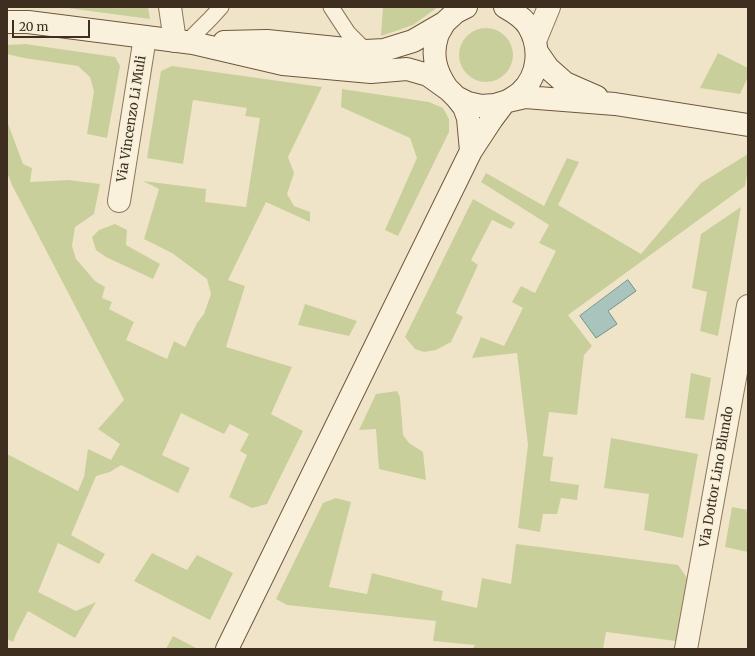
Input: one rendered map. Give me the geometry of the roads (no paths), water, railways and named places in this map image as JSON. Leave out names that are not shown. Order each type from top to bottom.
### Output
[{"type":"main road","points":[[170,7],[185,42]]},
{"type":"main road","points":[[185,42],[267,41],[366,51],[384,50],[413,41],[444,23],[456,12],[466,7]]},
{"type":"main road","points":[[505,7],[517,13],[528,26],[536,46],[548,68],[565,83],[615,104]]},
{"type":"main road","points":[[227,649],[471,151],[492,118],[506,102],[520,93],[530,81],[536,67],[536,46],[549,7]]},
{"type":"main road","points":[[7,22],[28,22],[185,42],[283,64],[371,72],[407,70],[428,75],[468,103],[481,106],[495,105],[525,97],[615,104],[748,125]]},
{"type":"main road","points":[[444,23],[437,36],[434,50],[435,65],[440,78],[464,107],[468,118],[471,151]]},
{"type":"main road","name":"Via Vincenzo Li Muli","points":[[119,201],[145,37]]},
{"type":"main road","name":"Via Dottor Lino Blundo","points":[[686,649],[748,306]]},
{"type":"lane","points":[[185,42],[210,20],[221,7]]},
{"type":"lane","points":[[331,7],[348,33],[366,51]]},
{"type":"water","points":[[628,280],[636,291],[608,311],[617,324],[596,338],[580,316]]}]
